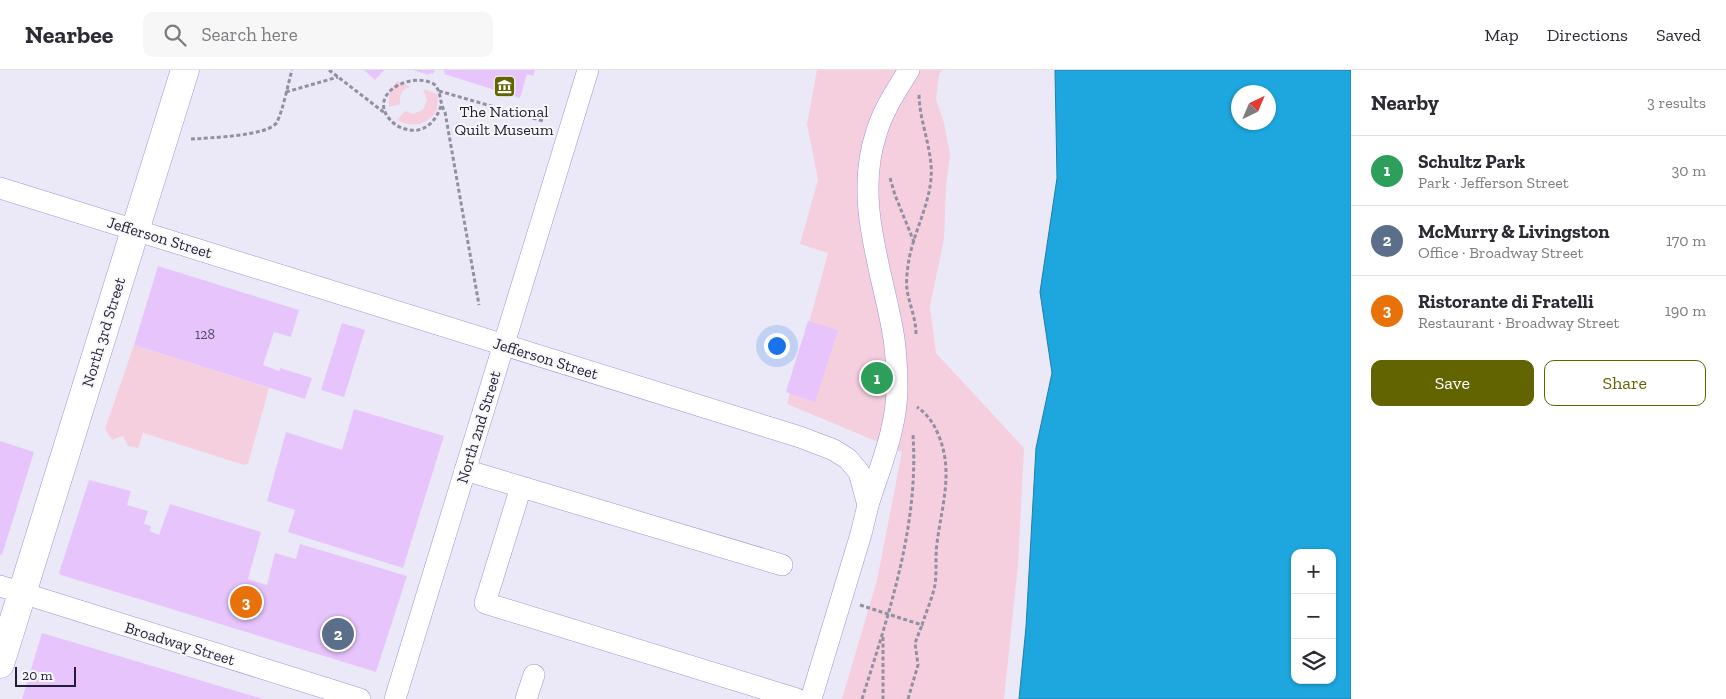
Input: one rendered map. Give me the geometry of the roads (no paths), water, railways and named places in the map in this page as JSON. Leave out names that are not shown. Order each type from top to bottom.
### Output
[{"type":"main road","name":"North 3rd Street","points":[[0,664],[11,589],[135,230],[184,70]]},
{"type":"street","name":"North 2nd Street","points":[[395,699],[588,70]]},
{"type":"street","points":[[868,504],[892,431],[897,390],[892,330],[871,230],[868,200],[869,168],[875,136],[881,118],[913,79]]},
{"type":"street","name":"Jefferson Street","points":[[0,188],[800,437],[834,450],[848,459],[859,472],[868,504],[861,534],[811,699]]},
{"type":"street","points":[[465,470],[782,565]]},
{"type":"street","points":[[520,487],[485,603],[797,699]]},
{"type":"street","name":"Broadway Street","points":[[11,589],[336,695],[360,699]]},
{"type":"street","points":[[526,699],[534,675]]},
{"type":"water","points":[[1055,70],[1351,70],[1351,699],[1019,699],[1026,627],[1036,448],[1052,373],[1040,292],[1057,178]]},
{"type":"place","name":"The National Quilt Museum","points":[[504,87]]},
{"type":"place","name":"Schultz Park","points":[[877,378]]},
{"type":"place","name":"Ristorante di Fratelli","points":[[246,602]]},
{"type":"place","name":"McMurry & Livingston","points":[[338,634]]}]
